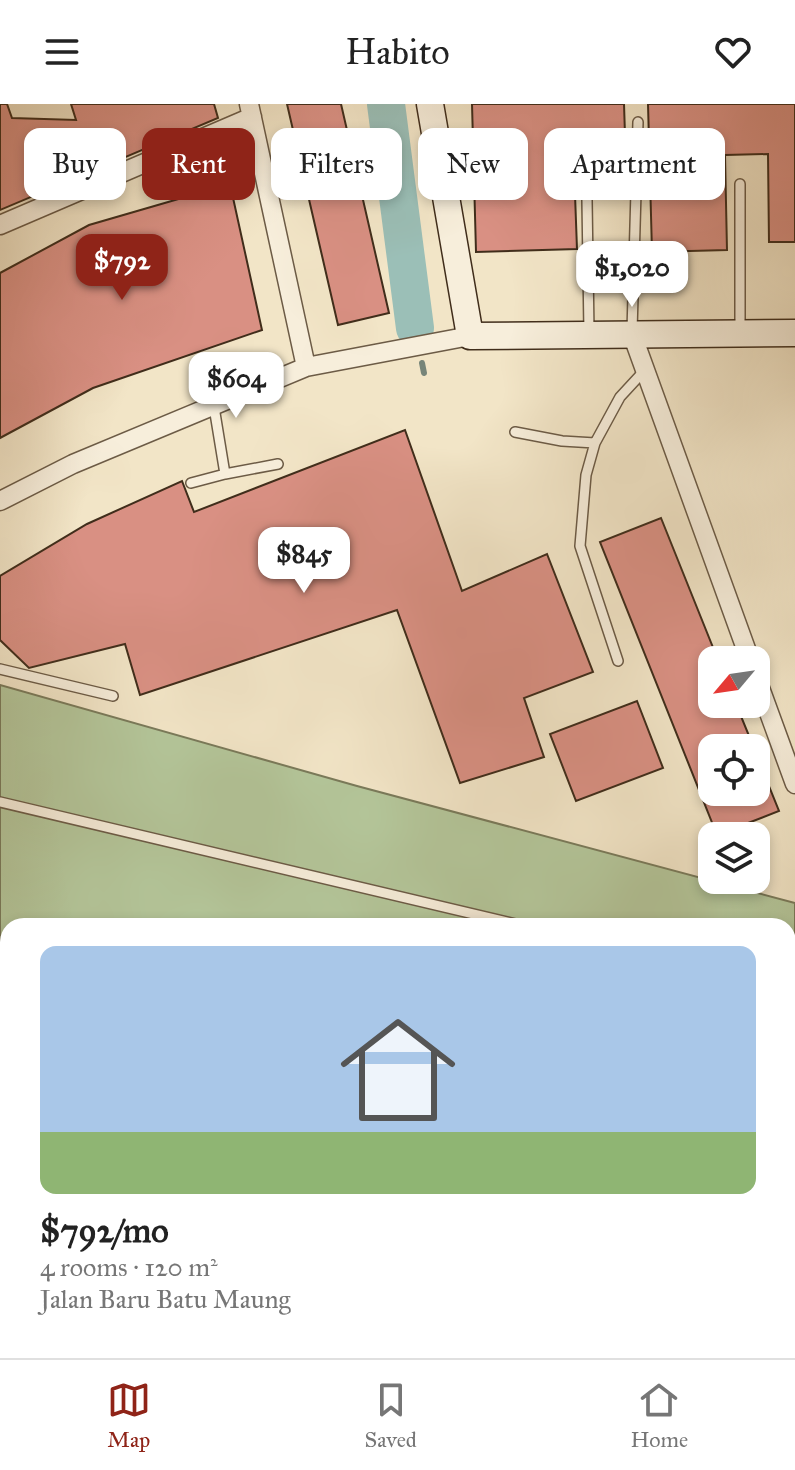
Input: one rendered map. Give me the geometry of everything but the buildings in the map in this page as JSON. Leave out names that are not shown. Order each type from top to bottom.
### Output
[{"type":"street","points":[[430,104],[470,336]]},
{"type":"street","points":[[0,225],[250,110],[306,367]]},
{"type":"street","points":[[0,501],[73,464],[306,367],[470,336],[795,333]]},
{"type":"street","points":[[632,334],[745,646]]},
{"type":"street","points":[[770,715],[795,784]]},
{"type":"lane","points":[[632,334],[638,122]]},
{"type":"lane","points":[[740,184],[740,333]]},
{"type":"lane","points":[[587,200],[589,335]]},
{"type":"lane","points":[[618,661],[580,546],[586,475],[595,443],[620,397],[644,371]]},
{"type":"lane","points":[[214,407],[225,474]]},
{"type":"lane","points":[[515,432],[562,441],[595,443]]},
{"type":"lane","points":[[191,483],[278,464]]},
{"type":"lane","points":[[0,669],[113,696]]},
{"type":"lane","points":[[0,802],[490,918]]},
{"type":"green space","points":[[0,685],[357,786],[698,877],[698,894],[761,894],[795,903],[795,918],[0,918]]},
{"type":"waterway","points":[[386,104],[415,328]]},
{"type":"waterway","points":[[422,363],[424,373]]}]
